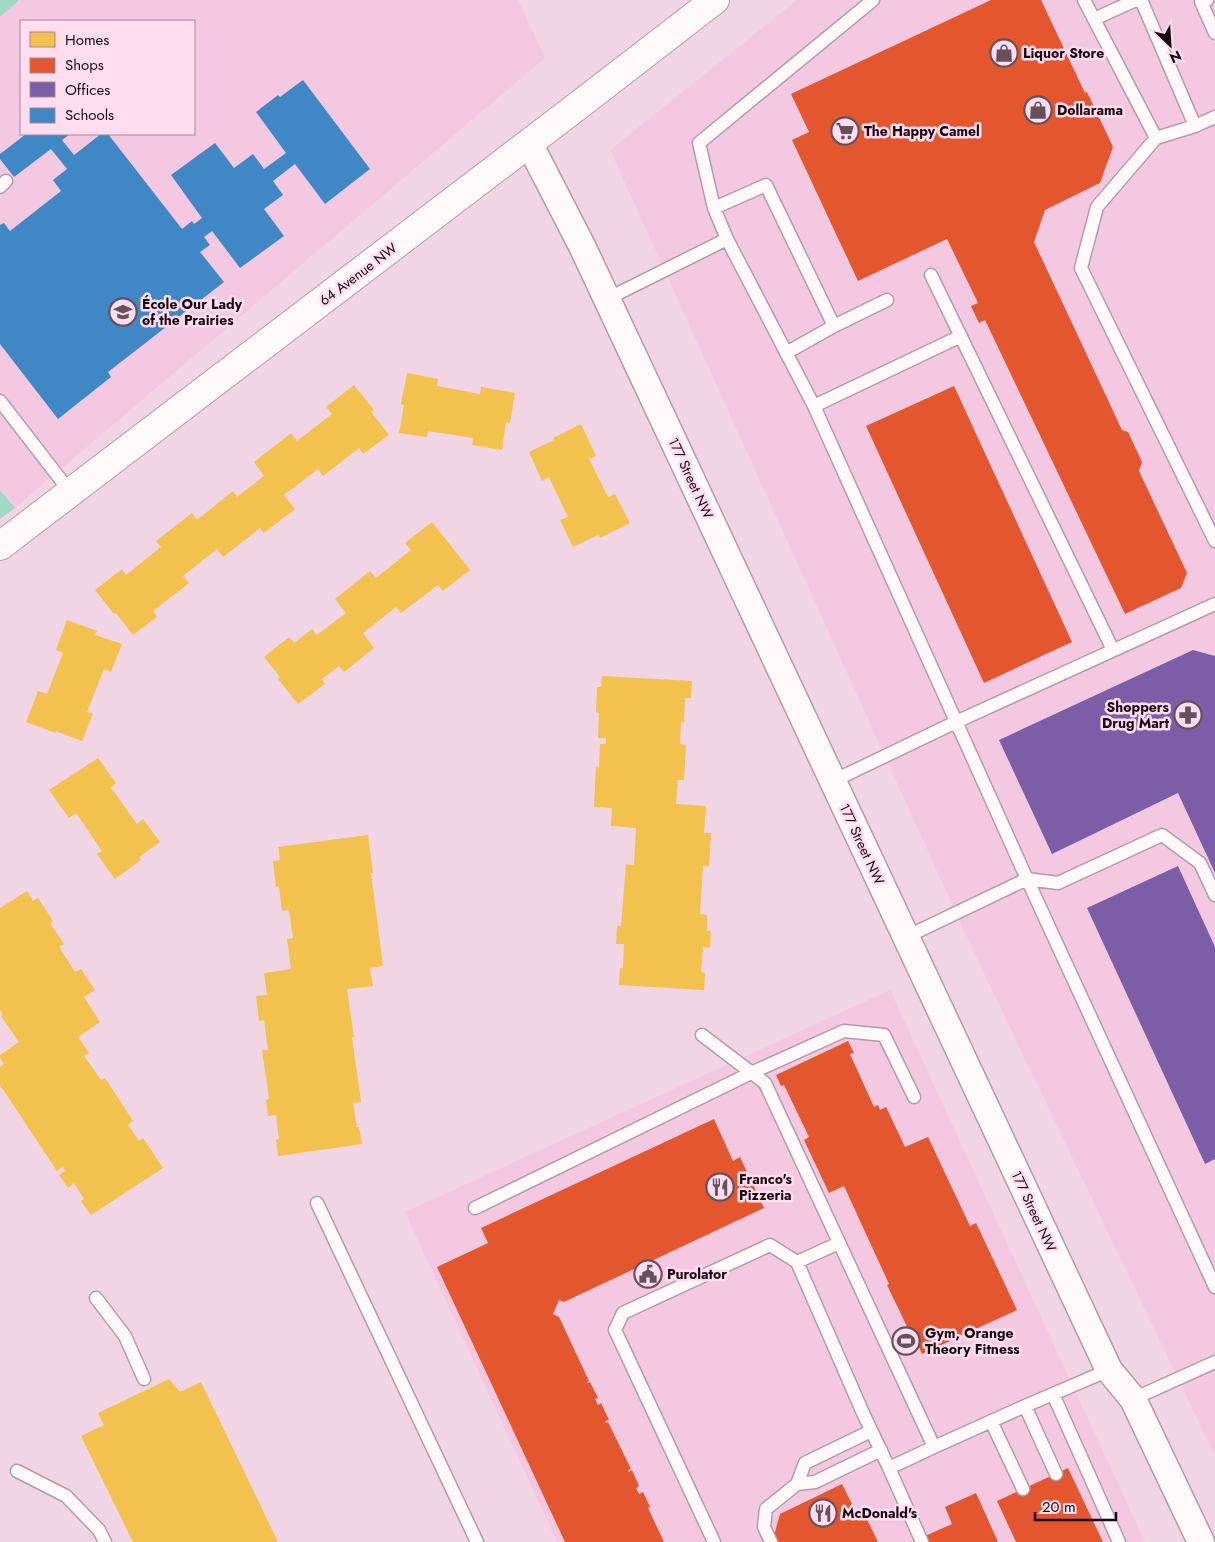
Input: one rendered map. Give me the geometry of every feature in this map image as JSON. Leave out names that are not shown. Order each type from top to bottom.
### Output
[{"type":"street","name":"64 Avenue NW","points":[[0,546],[715,0]]},
{"type":"street","name":"177 Street NW","points":[[529,143],[607,298],[1109,1370],[1133,1399],[1201,1542]]},
{"type":"lane","points":[[873,0],[699,143],[714,208],[727,240],[814,406],[1027,880],[1215,1287]]},
{"type":"lane","points":[[1084,0],[1156,138]]},
{"type":"lane","points":[[1094,19],[1136,0],[1142,2],[1195,126]]},
{"type":"lane","points":[[1207,0],[1201,2],[1215,33]]},
{"type":"lane","points":[[1215,117],[1195,126],[1156,138],[1097,207],[1081,268],[1215,541]]},
{"type":"lane","points":[[714,208],[766,185],[834,326]]},
{"type":"lane","points":[[607,298],[727,240]]},
{"type":"lane","points":[[931,275],[1114,650]]},
{"type":"lane","points":[[786,353],[834,326],[887,300]]},
{"type":"lane","points":[[814,406],[960,336]]},
{"type":"lane","points":[[0,401],[71,493]]},
{"type":"lane","points":[[833,781],[956,722],[1215,604]]},
{"type":"lane","points":[[906,937],[1027,880],[1058,883],[1162,835],[1200,863],[1215,895]]},
{"type":"lane","points":[[475,1208],[751,1073],[844,1031],[884,1035],[914,1097]]},
{"type":"lane","points":[[702,1035],[764,1083],[934,1447]]},
{"type":"lane","points":[[317,1203],[477,1542]]},
{"type":"lane","points":[[797,1262],[839,1243]]},
{"type":"lane","points":[[714,1542],[616,1330],[623,1313],[770,1245],[797,1262],[922,1542]]},
{"type":"lane","points":[[96,1298],[124,1336],[144,1379]]},
{"type":"lane","points":[[1133,1399],[1215,1362]]},
{"type":"lane","points":[[889,1468],[1109,1370]]},
{"type":"lane","points":[[1053,1394],[1119,1542]]},
{"type":"lane","points":[[1025,1406],[1056,1474]]},
{"type":"lane","points":[[991,1421],[1023,1489]]},
{"type":"lane","points":[[771,1542],[764,1527],[766,1509],[797,1484],[806,1463],[871,1431]]},
{"type":"lane","points":[[797,1484],[815,1482],[881,1450]]},
{"type":"lane","points":[[17,1470],[66,1496],[100,1530],[105,1542]]},
{"type":"shaded area","name":"École Our Lady of the Prairies","points":[[19,0],[518,0],[545,58],[15,508],[0,490],[0,17]]},
{"type":"shaded area","points":[[797,0],[1215,0],[1215,1456],[970,944],[610,150]]},
{"type":"shaded area","points":[[890,990],[1145,1542],[557,1542],[405,1212]]},
{"type":"green space","points":[[0,0],[19,0],[0,17]]},
{"type":"green space","points":[[0,490],[15,508],[0,519]]},
{"type":"building: Homes","points":[[407,373],[438,379],[437,386],[480,394],[481,387],[515,393],[510,423],[506,422],[502,450],[472,445],[473,438],[428,431],[427,437],[399,433],[404,405],[401,404]]},
{"type":"building: Homes","points":[[354,385],[374,410],[371,412],[389,435],[363,454],[359,448],[323,476],[318,469],[284,495],[295,509],[264,533],[260,528],[223,557],[217,549],[183,576],[189,583],[153,611],[157,617],[133,635],[95,590],[122,569],[126,575],[161,547],[156,541],[192,513],[197,520],[233,491],[237,497],[264,476],[254,462],[291,433],[297,441],[332,414],[326,407]]},
{"type":"building: Homes","points":[[581,424],[596,456],[589,459],[608,497],[615,494],[630,523],[600,538],[598,535],[573,547],[560,520],[568,517],[549,477],[542,481],[529,452]]},
{"type":"building: Homes","points":[[432,522],[470,570],[443,591],[438,585],[401,613],[396,607],[363,633],[374,648],[344,672],[339,666],[322,679],[325,684],[298,704],[278,679],[280,677],[264,657],[289,637],[294,643],[312,629],[317,635],[346,613],[335,599],[370,571],[376,578],[411,550],[405,543]]},
{"type":"building: Homes","points":[[67,620],[97,631],[95,635],[122,644],[111,672],[104,669],[87,712],[93,714],[82,741],[26,722],[38,691],[47,694],[63,653],[56,650]]},
{"type":"building: Homes","points":[[602,676],[692,681],[691,698],[685,698],[684,722],[681,722],[680,744],[686,745],[684,780],[678,780],[676,804],[706,806],[704,833],[711,833],[709,866],[703,866],[700,914],[707,915],[707,931],[711,931],[710,948],[703,947],[701,972],[705,973],[704,990],[619,985],[620,968],[623,968],[624,944],[616,944],[617,926],[621,926],[626,864],[634,865],[636,828],[611,826],[612,808],[594,807],[596,767],[599,768],[600,744],[606,744],[606,738],[598,738],[599,713],[596,712],[597,687],[601,687]]},
{"type":"building: Homes","points":[[98,758],[116,783],[111,788],[137,824],[143,819],[160,842],[139,857],[141,860],[115,879],[97,854],[102,851],[76,813],[69,818],[49,790]]},
{"type":"building: Homes","points":[[368,835],[383,966],[370,968],[373,986],[347,989],[361,1102],[353,1103],[362,1144],[278,1156],[276,1140],[279,1139],[276,1115],[268,1116],[266,1100],[269,1099],[262,1050],[268,1050],[264,1020],[259,1021],[256,996],[267,995],[264,973],[291,969],[287,939],[293,938],[289,910],[282,911],[279,887],[276,887],[273,861],[280,860],[278,847]]},
{"type":"building: Homes","points":[[27,891],[33,901],[38,898],[53,921],[50,923],[64,944],[59,947],[75,972],[81,969],[95,990],[84,997],[100,1022],[78,1037],[89,1053],[84,1056],[101,1080],[105,1078],[133,1121],[128,1125],[139,1141],[143,1138],[163,1168],[91,1215],[81,1201],[84,1199],[74,1183],[68,1188],[59,1175],[65,1171],[63,1167],[57,1171],[0,1085],[0,1067],[4,1064],[0,1055],[19,1042],[1,1016],[3,1015],[0,1010],[0,908]]},
{"type":"building: Homes","points":[[169,1379],[180,1392],[201,1382],[278,1542],[133,1542],[81,1436],[104,1425],[98,1413]]},
{"type":"building: Shops","points":[[991,0],[1041,0],[1113,147],[1100,183],[1045,210],[1034,242],[1122,430],[1128,432],[1142,462],[1139,471],[1187,573],[1181,588],[1125,614],[985,320],[979,323],[971,306],[978,303],[947,239],[858,281],[792,140],[809,132],[791,94]]},
{"type":"building: Shops","points":[[954,386],[1072,642],[984,683],[866,426]]},
{"type":"building: Shops","points":[[848,1041],[854,1053],[850,1054],[874,1107],[878,1105],[880,1110],[886,1107],[905,1147],[928,1137],[970,1226],[976,1223],[1017,1310],[922,1354],[887,1285],[889,1284],[844,1186],[829,1193],[804,1140],[809,1137],[784,1085],[781,1086],[776,1075]]},
{"type":"building: Shops","points":[[714,1119],[733,1161],[740,1157],[764,1208],[564,1302],[559,1300],[553,1314],[559,1317],[589,1381],[587,1382],[590,1382],[598,1398],[595,1399],[598,1405],[601,1403],[609,1420],[605,1421],[606,1423],[608,1422],[631,1469],[628,1470],[629,1472],[632,1470],[639,1486],[636,1488],[639,1494],[643,1492],[650,1507],[648,1508],[664,1542],[565,1542],[437,1267],[488,1243],[481,1228]]},
{"type":"building: Shops","points":[[1068,1468],[1103,1542],[1016,1542],[997,1501]]},
{"type":"building: Shops","name":"McDonald's","points":[[842,1484],[856,1512],[862,1509],[878,1542],[773,1542],[769,1535],[775,1532],[780,1514]]},
{"type":"building: Shops","points":[[976,1493],[998,1542],[926,1542],[923,1537],[952,1524],[945,1507]]},
{"type":"building: Offices","points":[[1193,650],[1215,656],[1215,873],[1178,793],[1052,854],[999,740]]},
{"type":"building: Offices","points":[[1178,866],[1215,947],[1215,1159],[1205,1164],[1087,908]]},
{"type":"building: Schools","points":[[303,80],[370,169],[325,204],[295,164],[273,181],[283,195],[264,209],[284,236],[240,268],[212,231],[204,237],[210,245],[200,252],[224,282],[108,372],[111,377],[58,419],[0,344],[0,225],[4,223],[10,231],[61,191],[53,180],[67,169],[51,149],[14,177],[0,159],[0,154],[25,135],[69,135],[62,140],[74,155],[100,135],[109,135],[182,229],[192,221],[194,224],[202,218],[171,175],[215,143],[234,168],[253,154],[264,169],[286,153],[256,112],[278,95],[280,97]]},
{"type":"place","name":"Liquor Store","points":[[1004,53]]},
{"type":"place","name":"Dollarama","points":[[1038,110]]},
{"type":"place","name":"The Happy Camel","points":[[845,131]]},
{"type":"place","name":"École Our Lady of the Prairies","points":[[123,312]]},
{"type":"place","name":"Shoppers Drug Mart","points":[[1188,715]]},
{"type":"place","name":"Franco's Pizzeria","points":[[720,1187]]},
{"type":"place","name":"Purolator","points":[[648,1274]]},
{"type":"place","name":"Gym, Orange Theory Fitness","points":[[906,1341]]},
{"type":"place","name":"McDonald's","points":[[823,1513]]}]
